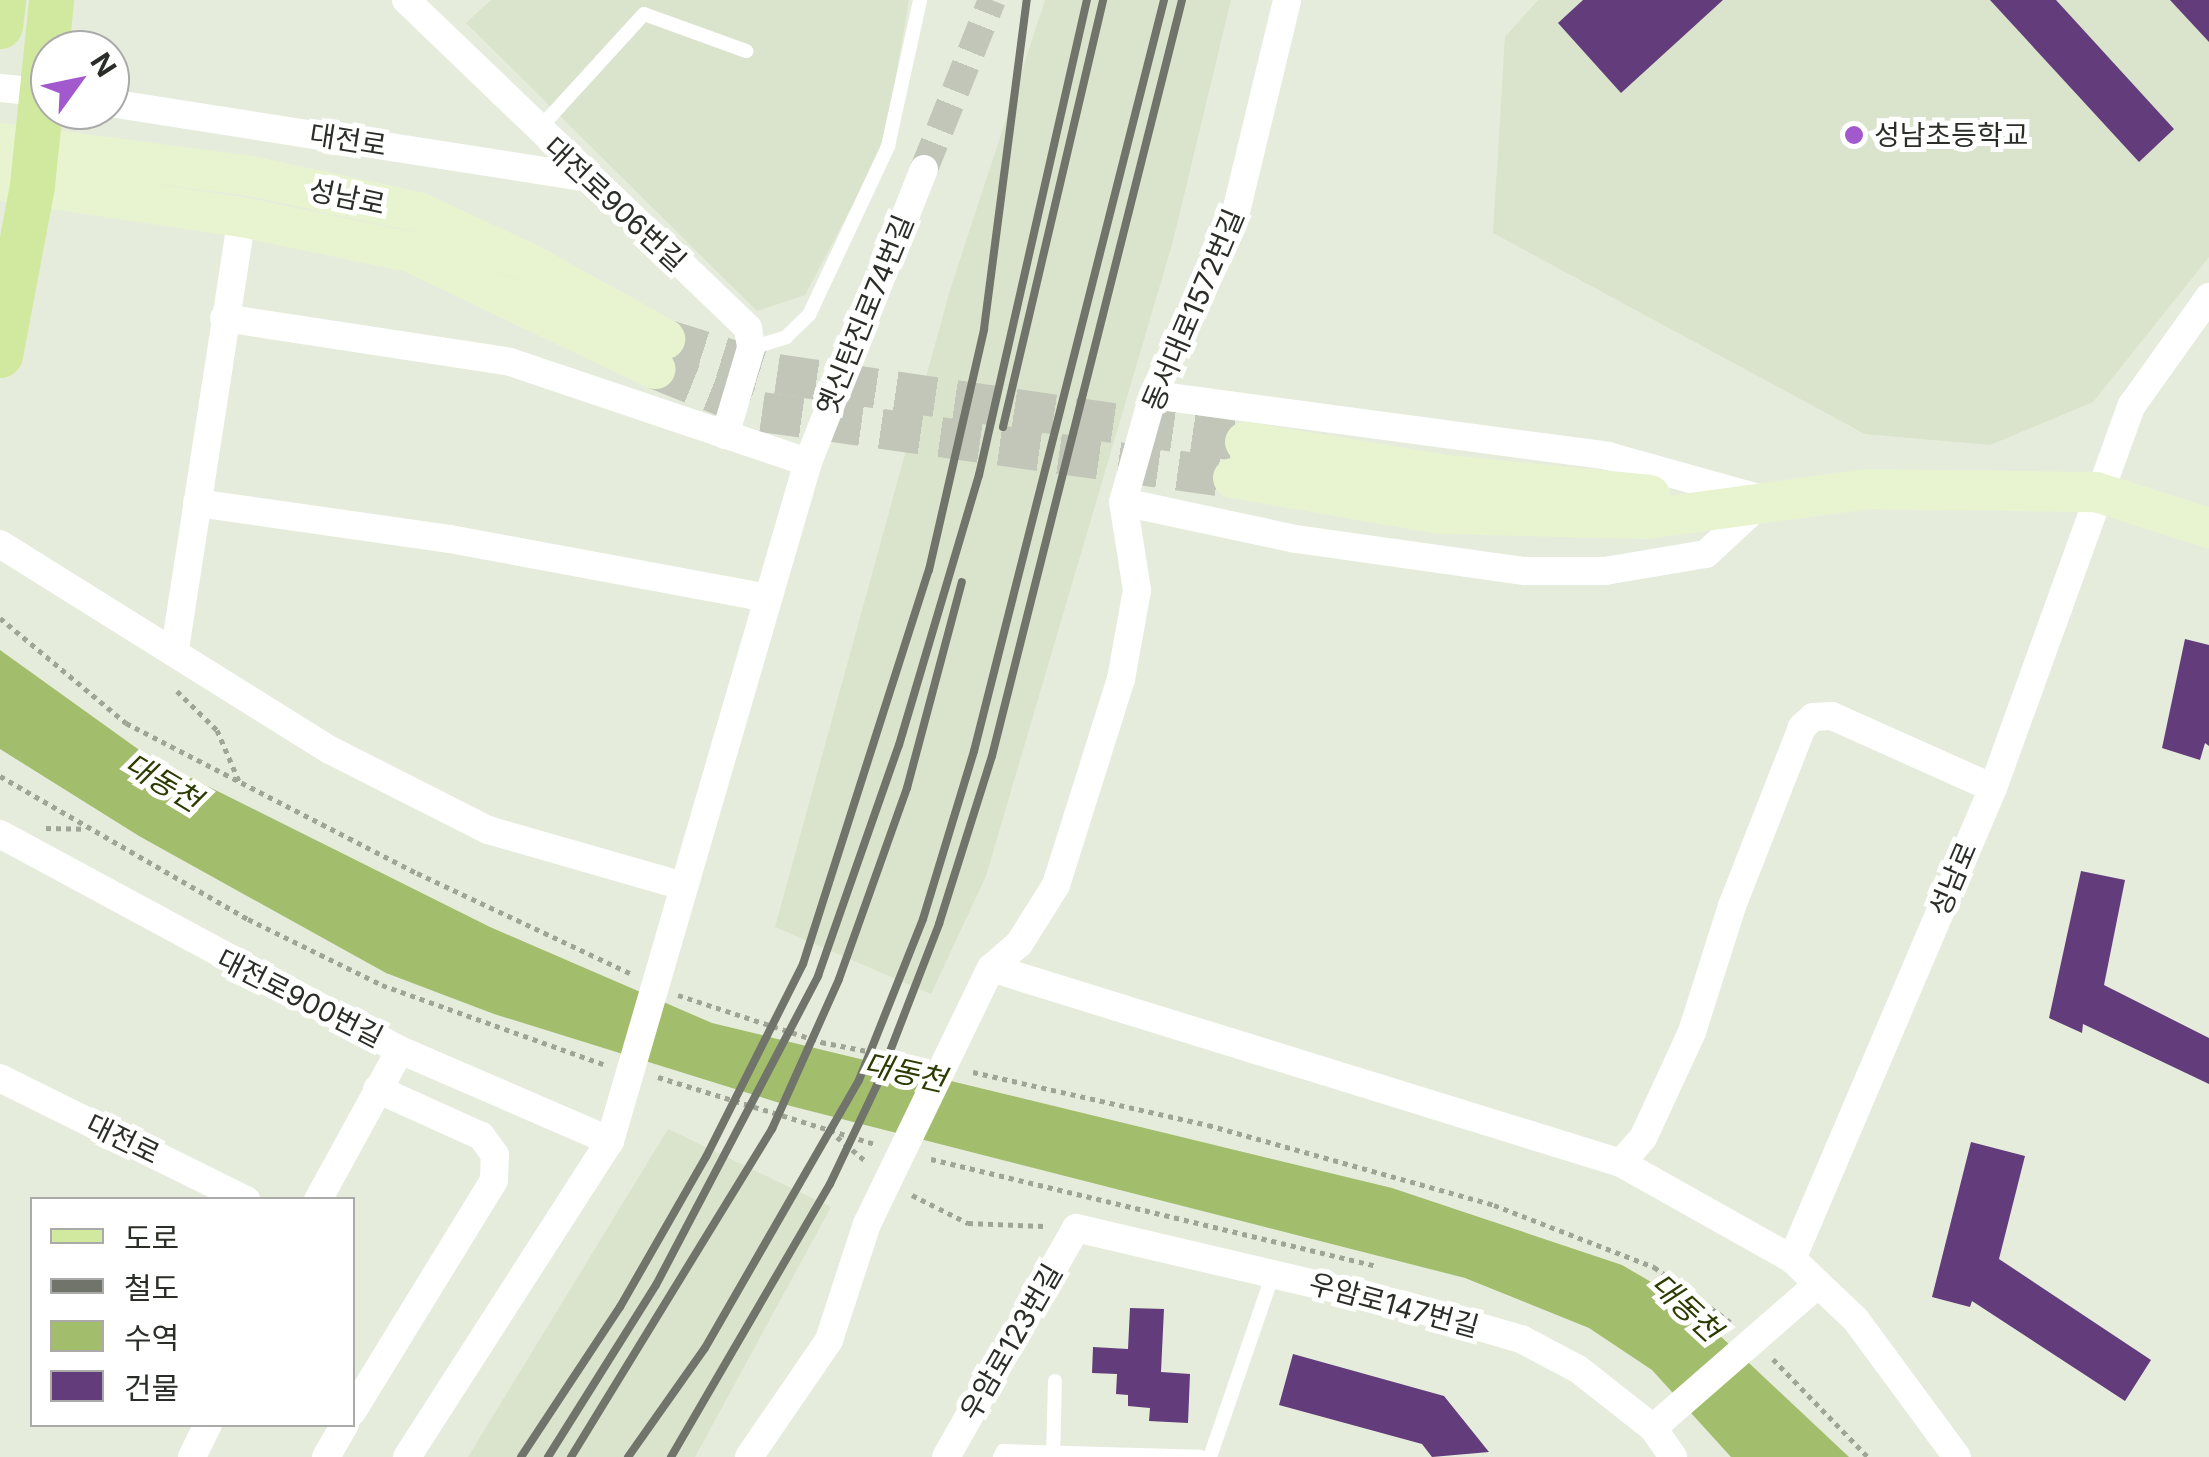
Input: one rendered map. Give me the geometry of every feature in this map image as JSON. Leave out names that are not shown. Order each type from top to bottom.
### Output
[{"type":"main road","points":[[0,26],[3,0]]},
{"type":"main road","points":[[44,30],[50,0]]},
{"type":"main road","points":[[0,355],[17,164],[30,96]]},
{"type":"main road","name":"성남로","points":[[17,164],[250,176],[418,212],[528,263],[660,354],[410,252],[17,164]]},
{"type":"main road","points":[[1239,460],[1764,500],[1867,489],[2096,492],[2209,528]]},
{"type":"street","name":"대전로906번길","points":[[406,0],[586,177],[748,328],[750,348]]},
{"type":"street","name":"동서대로1572번길","points":[[1123,502],[1152,395],[1234,224],[1287,0]]},
{"type":"street","name":"대전로","points":[[130,106],[586,177]]},
{"type":"street","name":"옛신탄진로74번길","points":[[808,462],[924,169]]},
{"type":"street","points":[[174,649],[242,217]]},
{"type":"street","name":"성남로","points":[[1792,1258],[1992,788],[2096,492],[2132,405],[2209,297]]},
{"type":"street","points":[[224,318],[510,362],[808,462],[764,597],[610,1141],[407,1457]]},
{"type":"street","points":[[726,434],[750,348]]},
{"type":"street","points":[[1152,395],[1608,456],[1764,500]]},
{"type":"street","points":[[749,1457],[828,1340],[867,1224],[985,981],[1019,944],[1056,885],[1121,679],[1137,590],[1123,502],[1435,562],[1565,571],[1706,554],[1764,500]]},
{"type":"street","points":[[197,503],[450,539],[764,597]]},
{"type":"street","points":[[0,544],[174,649],[330,750],[488,830],[684,886]]},
{"type":"street","points":[[1621,1163],[1643,1138],[1692,1032],[1802,727],[1813,717],[1832,716],[1992,788]]},
{"type":"street","name":"대전로900번길","points":[[0,834],[400,1050],[610,1141]]},
{"type":"street","points":[[985,981],[1621,1163],[1792,1258],[1856,1320],[1956,1457]]},
{"type":"street","points":[[320,1197],[400,1050]]},
{"type":"street","name":"대전로","points":[[0,1078],[240,1197]]},
{"type":"street","points":[[355,1407],[494,1180],[495,1156],[481,1136],[378,1089]]},
{"type":"street","name":"우암로147번길","points":[[1076,1228],[1273,1274],[1521,1339],[1578,1369],[1653,1428],[1673,1457]]},
{"type":"street","name":"우암로123번길","points":[[946,1457],[1076,1228]]},
{"type":"street","points":[[1653,1428],[1818,1284]]},
{"type":"street","points":[[192,1457],[207,1427]]},
{"type":"street","points":[[326,1457],[343,1427]]},
{"type":"lane","points":[[750,348],[786,337],[809,315],[888,146],[920,0]]},
{"type":"lane","points":[[538,130],[644,14],[746,51]]},
{"type":"lane","points":[[1210,1457],[1273,1274]]},
{"type":"lane","points":[[1053,1455],[1055,1381]]},
{"type":"lane","points":[[1000,1457],[1003,1451],[1200,1457]]},
{"type":"path","points":[[143,633],[174,687],[223,740],[239,781]]},
{"type":"path","points":[[0,776],[248,919],[382,985],[622,1069]]},
{"type":"path","points":[[640,1073],[888,1148]]},
{"type":"path","points":[[835,1135],[874,1168]]},
{"type":"path","points":[[923,1157],[1394,1271]]},
{"type":"path","points":[[901,1190],[968,1223],[1076,1228]]},
{"type":"shaded area","points":[[491,0],[909,0],[884,146],[805,295],[757,311],[466,23]]},
{"type":"shaded area","points":[[1045,0],[1231,0],[1173,241],[986,876],[931,994],[775,927],[950,290]]},
{"type":"shaded area","name":"성남초등학교","points":[[1538,0],[2209,0],[2209,257],[2093,402],[1990,445],[1865,434],[1493,233],[1505,37]]},
{"type":"shaded area","points":[[668,1129],[831,1207],[695,1457],[468,1457]]},
{"type":"water","name":"대동천","points":[[0,650],[149,757],[490,927],[712,1023],[1392,1188],[1622,1265],[1682,1300],[1849,1457],[1731,1457],[1652,1370],[1589,1328],[1465,1278],[783,1104],[494,1014],[386,973],[139,836],[0,749]]},
{"type":"building","points":[[1583,0],[1723,0],[1621,93],[1558,23]]},
{"type":"building","points":[[1990,0],[2056,0],[2174,129],[2139,162]]},
{"type":"building","points":[[2170,0],[2209,0],[2209,42]]},
{"type":"building","points":[[2185,639],[2209,645],[2209,746],[2205,743],[2200,760],[2162,748]]},
{"type":"building","points":[[2081,871],[2125,880],[2104,985],[2209,1038],[2209,1084],[2083,1024],[2082,1033],[2049,1018]]},
{"type":"building","points":[[1971,1142],[2025,1156],[1999,1259],[2151,1360],[2125,1401],[1972,1301],[1970,1307],[1932,1297]]},
{"type":"building","points":[[1130,1308],[1164,1309],[1161,1372],[1190,1374],[1188,1423],[1149,1421],[1150,1408],[1128,1406],[1128,1395],[1116,1394],[1117,1374],[1092,1373],[1093,1347],[1128,1349]]},
{"type":"building","points":[[1293,1354],[1444,1396],[1489,1452],[1432,1457],[1422,1444],[1279,1405]]},
{"type":"tunnel","points":[[924,169],[992,0]]},
{"type":"tunnel","points":[[665,339],[777,374],[1245,442]]},
{"type":"tunnel","points":[[655,369],[762,412],[1233,478]]},
{"type":"railway","points":[[521,1457],[620,1307],[706,1157],[803,964],[929,570],[984,329],[1027,0]]},
{"type":"railway","points":[[548,1457],[656,1285],[818,976],[899,745],[979,475],[1087,0]]},
{"type":"railway","points":[[1003,427],[1103,0]]},
{"type":"railway","points":[[628,1457],[705,1348],[859,1080],[923,919],[974,751],[1164,0]]},
{"type":"railway","points":[[671,1457],[830,1184],[877,1085],[939,924],[992,756],[1182,0]]},
{"type":"railway","points":[[571,1457],[772,1129],[839,979],[907,788],[962,582]]},
{"type":"place","name":"성남초등학교","points":[[1854,135]]}]
